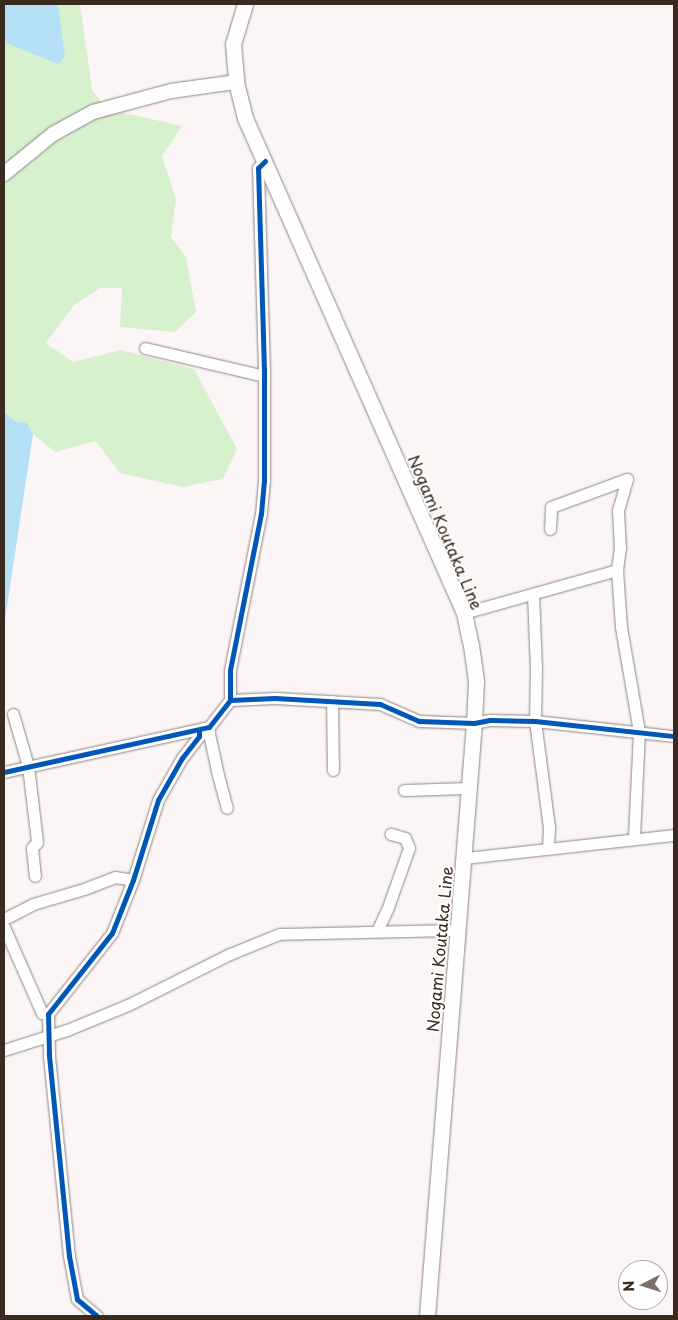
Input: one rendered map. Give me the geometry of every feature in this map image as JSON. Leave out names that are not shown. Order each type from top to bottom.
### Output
[{"type":"main road","name":"Nogami Koutaka Line","points":[[245,4],[233,44],[236,82],[246,118],[464,613],[472,645],[476,681],[465,858],[457,930],[427,1316]]},
{"type":"street","points":[[4,174],[54,134],[94,112],[171,91],[236,82]]},
{"type":"street","points":[[97,1316],[78,1300],[69,1256],[48,1035],[48,1014],[112,933],[133,880],[158,800],[182,758],[204,729],[230,700],[230,670],[261,514],[264,481],[264,376],[258,168],[265,162]]},
{"type":"street","points":[[146,348],[264,376]]},
{"type":"street","points":[[550,529],[551,507],[627,479],[618,511],[620,548],[617,570],[621,627],[639,731],[634,839]]},
{"type":"street","points":[[464,613],[617,570]]},
{"type":"street","points":[[533,594],[536,669],[535,721],[549,828],[548,849]]},
{"type":"street","points":[[230,700],[275,698],[380,704],[419,721],[474,723],[490,720],[535,721],[674,736]]},
{"type":"street","points":[[332,701],[333,770]]},
{"type":"street","points":[[13,714],[28,766],[37,842],[32,848],[35,876]]},
{"type":"street","points":[[4,772],[204,729]]},
{"type":"street","points":[[204,729],[208,734],[227,808]]},
{"type":"street","points":[[404,790],[469,788]]},
{"type":"street","points":[[377,931],[387,910],[408,848],[405,838],[391,834]]},
{"type":"street","points":[[465,858],[674,835]]},
{"type":"street","points":[[4,918],[33,904],[84,889],[115,877],[133,880]]},
{"type":"street","points":[[4,927],[42,1013],[48,1014]]},
{"type":"street","points":[[4,1050],[67,1030],[128,1005],[230,954],[280,934],[457,930]]},
{"type":"green space","points":[[4,4],[80,4],[92,90],[106,109],[182,126],[162,156],[176,199],[171,237],[186,257],[196,312],[175,332],[120,327],[122,288],[100,288],[74,305],[46,343],[73,362],[121,350],[194,369],[237,449],[223,479],[182,487],[120,473],[96,441],[55,452],[33,434],[27,423],[15,421],[4,412]]},
{"type":"water","points":[[4,4],[58,4],[65,56],[58,64],[4,42]]},
{"type":"water","points":[[4,412],[15,421],[27,423],[33,434],[4,627]]},
{"type":"cycle path","points":[[230,700],[230,670],[261,514],[264,481],[264,370],[258,168],[265,161]]},
{"type":"cycle path","points":[[4,772],[209,727],[230,700],[275,698],[380,704],[419,721],[474,723],[490,720],[535,721],[674,736]]},
{"type":"cycle path","points":[[97,1316],[77,1299],[69,1256],[49,1054],[48,1014],[112,933],[133,880],[158,800],[182,758],[199,736],[199,730]]}]
